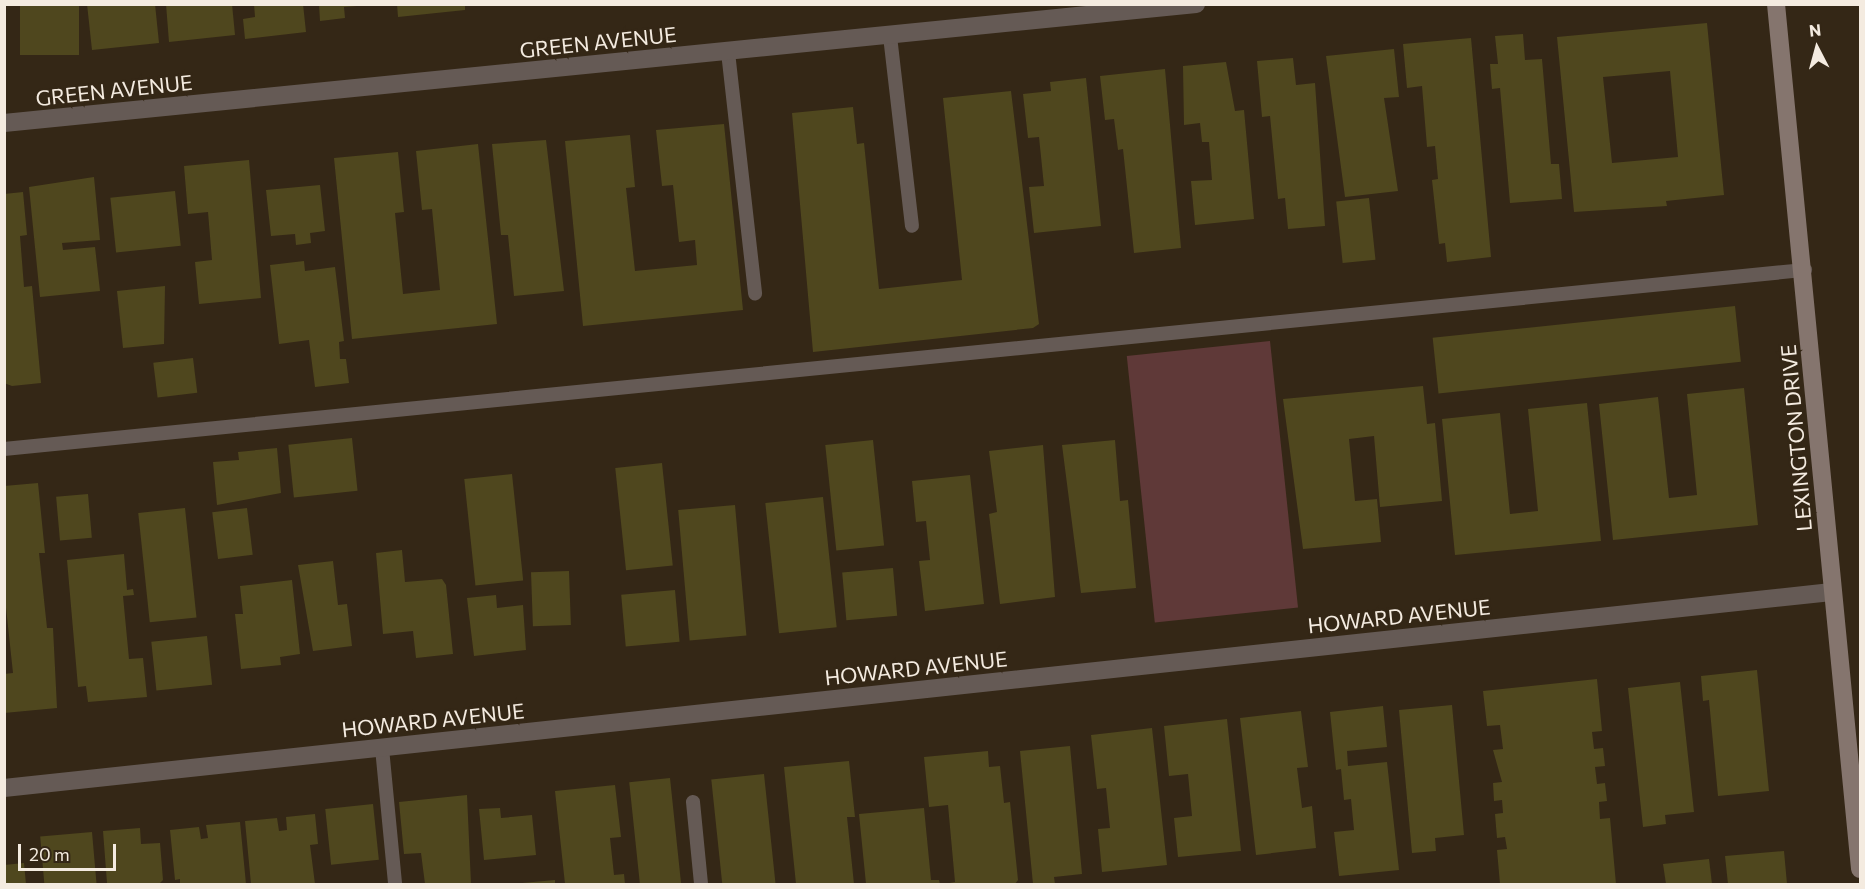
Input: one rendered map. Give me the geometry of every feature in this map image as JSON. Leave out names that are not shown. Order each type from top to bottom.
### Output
[{"type":"street","name":"GREEN AVENUE","points":[[4,123],[1196,4]]},
{"type":"street","name":"LEXINGTON DRIVE","points":[[1776,4],[1805,270],[1832,592],[1860,869]]},
{"type":"street","name":"HOWARD AVENUE","points":[[4,788],[1832,592]]},
{"type":"lane","points":[[890,36],[912,226]]},
{"type":"lane","points":[[728,52],[755,293]]},
{"type":"lane","points":[[4,449],[1805,270]]},
{"type":"lane","points":[[382,748],[395,885]]},
{"type":"lane","points":[[693,802],[701,885]]},
{"type":"shaded area","points":[[1270,341],[1298,608],[1155,623],[1127,356]]},
{"type":"building","points":[[20,4],[79,4],[79,55],[20,55]]},
{"type":"building","points":[[87,4],[155,4],[159,43],[92,50]]},
{"type":"building","points":[[166,4],[232,4],[235,35],[169,42]]},
{"type":"building","points":[[254,4],[303,4],[306,32],[245,39],[243,19],[255,17]]},
{"type":"building","points":[[319,4],[357,4],[357,6],[344,7],[345,18],[320,21]]},
{"type":"building","points":[[397,4],[465,4],[465,10],[398,17]]},
{"type":"building","points":[[1707,23],[1724,195],[1666,201],[1667,206],[1574,212],[1557,37]],"holes":[[[1670,71],[1678,157],[1612,163],[1603,77]]]},
{"type":"building","points":[[1523,34],[1525,60],[1542,59],[1551,164],[1559,164],[1562,199],[1510,203],[1500,88],[1492,89],[1490,64],[1498,64],[1495,36]]},
{"type":"building","points":[[1471,38],[1491,257],[1447,262],[1445,243],[1439,244],[1432,180],[1438,179],[1435,146],[1427,147],[1422,86],[1407,88],[1403,44]]},
{"type":"building","points":[[1394,49],[1399,97],[1384,98],[1398,191],[1345,197],[1326,56]]},
{"type":"building","points":[[1293,58],[1296,85],[1315,83],[1325,226],[1288,229],[1285,198],[1278,199],[1270,116],[1262,117],[1257,61]]},
{"type":"building","points":[[1226,62],[1235,111],[1244,110],[1254,219],[1195,225],[1191,181],[1212,180],[1209,142],[1202,142],[1200,123],[1184,125],[1183,66]]},
{"type":"building","points":[[1165,69],[1181,248],[1134,253],[1123,149],[1118,150],[1114,119],[1105,120],[1100,76]]},
{"type":"building","points":[[1086,78],[1101,226],[1034,233],[1029,187],[1044,186],[1039,137],[1028,138],[1023,94],[1051,91],[1050,82]]},
{"type":"building","points":[[1011,91],[1039,324],[1033,328],[813,352],[792,113],[853,107],[857,144],[864,143],[879,289],[962,280],[943,98]]},
{"type":"building","points":[[724,124],[743,310],[583,326],[565,141],[630,135],[635,187],[626,188],[635,271],[697,265],[695,240],[679,242],[673,185],[662,186],[656,130]]},
{"type":"building","points":[[546,140],[564,291],[514,296],[508,235],[501,235],[492,144]]},
{"type":"building","points":[[478,144],[497,324],[352,339],[334,158],[398,152],[404,212],[395,213],[403,294],[440,290],[432,209],[422,210],[416,151]]},
{"type":"building","points":[[249,160],[261,298],[199,304],[195,262],[212,260],[208,212],[188,214],[184,166]]},
{"type":"building","points":[[94,177],[100,240],[62,243],[63,250],[95,247],[100,291],[40,297],[29,187]]},
{"type":"building","points":[[320,185],[325,231],[310,233],[311,243],[296,245],[295,234],[271,236],[266,190]]},
{"type":"building","points":[[175,191],[181,246],[116,252],[110,198]]},
{"type":"building","points":[[23,192],[27,235],[20,236],[24,287],[32,286],[41,383],[12,386],[4,383],[4,194]]},
{"type":"building","points":[[1369,198],[1375,260],[1343,263],[1336,201]]},
{"type":"building","points":[[304,261],[305,271],[335,267],[344,341],[339,342],[340,359],[346,359],[349,383],[315,387],[309,340],[279,344],[270,265]]},
{"type":"building","points":[[165,286],[164,344],[123,348],[117,291]]},
{"type":"building","points":[[1735,306],[1741,362],[1439,393],[1433,338]]},
{"type":"building","points":[[193,358],[197,393],[158,398],[153,363]]},
{"type":"building","points":[[1423,386],[1427,424],[1435,423],[1442,501],[1380,507],[1374,436],[1349,439],[1355,501],[1377,499],[1381,542],[1303,549],[1283,399]]},
{"type":"building","points":[[1744,388],[1758,525],[1613,540],[1599,404],[1658,397],[1669,498],[1697,495],[1687,394]]},
{"type":"building","points":[[1587,403],[1601,541],[1455,555],[1442,419],[1500,413],[1510,514],[1538,511],[1528,409]]},
{"type":"building","points":[[352,438],[358,491],[294,497],[288,445]]},
{"type":"building","points":[[873,440],[884,545],[836,550],[825,445]]},
{"type":"building","points":[[1115,440],[1120,501],[1128,500],[1136,588],[1081,593],[1062,445]]},
{"type":"building","points":[[1043,445],[1055,597],[1000,604],[989,514],[997,512],[989,451]]},
{"type":"building","points":[[277,448],[281,493],[217,505],[213,462],[239,460],[238,452]]},
{"type":"building","points":[[662,463],[673,565],[626,570],[615,468]]},
{"type":"building","points":[[512,474],[523,580],[475,585],[464,479]]},
{"type":"building","points":[[970,475],[984,604],[925,611],[919,561],[930,560],[926,521],[916,522],[912,481]]},
{"type":"building","points":[[38,483],[45,553],[39,553],[47,628],[53,628],[57,708],[4,713],[4,674],[13,673],[4,589],[4,486]]},
{"type":"building","points":[[88,494],[92,538],[60,541],[56,497]]},
{"type":"building","points":[[823,497],[837,627],[779,633],[765,503]]},
{"type":"building","points":[[735,505],[746,636],[690,640],[678,510]]},
{"type":"building","points":[[185,508],[196,617],[150,622],[138,513]]},
{"type":"building","points":[[247,508],[253,555],[218,559],[212,512]]},
{"type":"building","points":[[402,550],[405,582],[442,579],[446,585],[453,654],[416,658],[413,631],[383,634],[376,553]]},
{"type":"building","points":[[124,554],[127,590],[133,589],[134,595],[123,596],[129,659],[143,658],[147,697],[88,702],[86,686],[78,687],[67,560]]},
{"type":"building","points":[[333,561],[338,605],[347,604],[352,646],[313,651],[298,565]]},
{"type":"building","points":[[893,568],[897,616],[846,620],[842,572]]},
{"type":"building","points":[[569,571],[571,625],[533,626],[531,572]]},
{"type":"building","points":[[292,580],[300,654],[280,657],[281,665],[241,669],[235,614],[243,614],[240,586]]},
{"type":"building","points":[[675,590],[680,642],[626,647],[621,595]]},
{"type":"building","points":[[496,595],[497,608],[523,605],[526,650],[474,656],[467,598]]},
{"type":"building","points":[[207,636],[212,685],[156,691],[151,642]]},
{"type":"building","points":[[1757,670],[1769,791],[1718,796],[1709,700],[1703,701],[1701,676]]},
{"type":"building","points":[[1597,679],[1602,731],[1592,732],[1594,749],[1603,748],[1605,766],[1595,767],[1597,784],[1605,783],[1607,801],[1599,802],[1600,819],[1610,818],[1616,884],[1500,884],[1497,850],[1507,849],[1505,837],[1497,838],[1495,814],[1503,813],[1502,800],[1494,801],[1493,783],[1502,782],[1493,750],[1503,749],[1500,725],[1487,726],[1483,691]]},
{"type":"building","points":[[1680,682],[1694,812],[1665,815],[1666,824],[1643,827],[1628,688]]},
{"type":"building","points":[[1452,705],[1464,835],[1435,838],[1436,851],[1412,853],[1399,710]]},
{"type":"building","points":[[1383,706],[1387,747],[1347,751],[1348,766],[1387,762],[1399,870],[1339,876],[1334,832],[1354,830],[1351,799],[1344,800],[1341,769],[1336,770],[1330,712]]},
{"type":"building","points":[[1301,711],[1308,767],[1297,768],[1302,808],[1312,806],[1316,848],[1256,855],[1240,718]]},
{"type":"building","points":[[1227,719],[1241,851],[1178,857],[1174,818],[1192,816],[1188,774],[1169,776],[1164,726]]},
{"type":"building","points":[[1152,728],[1167,865],[1102,872],[1098,829],[1110,828],[1106,788],[1097,789],[1091,735]]},
{"type":"building","points":[[1070,746],[1082,874],[1054,877],[1055,884],[1033,884],[1020,751]]},
{"type":"building","points":[[988,751],[989,767],[1000,766],[1004,803],[1010,802],[1018,880],[1015,884],[944,884],[955,882],[948,805],[929,807],[924,757]]},
{"type":"building","points":[[849,761],[855,817],[847,817],[854,884],[796,884],[784,767]]},
{"type":"building","points":[[764,774],[776,884],[722,884],[711,780]]},
{"type":"building","points":[[670,778],[681,884],[640,884],[629,782]]},
{"type":"building","points":[[615,785],[621,837],[610,838],[614,875],[624,874],[625,884],[565,884],[555,791]]},
{"type":"building","points":[[467,795],[471,884],[425,884],[421,853],[404,854],[399,802]]},
{"type":"building","points":[[373,804],[379,860],[331,865],[325,809]]},
{"type":"building","points":[[500,808],[501,818],[532,815],[536,855],[484,860],[479,809]]},
{"type":"building","points":[[924,808],[931,880],[939,880],[940,884],[866,884],[859,814]]},
{"type":"building","points":[[315,814],[318,844],[310,845],[315,884],[251,884],[245,821],[277,818],[279,831],[287,830],[286,817]]},
{"type":"building","points":[[240,822],[246,884],[180,884],[180,879],[175,880],[170,830],[199,827],[201,839],[208,838],[206,825]]},
{"type":"building","points":[[140,828],[141,844],[160,843],[163,880],[159,884],[107,883],[103,831]]},
{"type":"building","points":[[92,832],[97,884],[44,884],[40,837]]},
{"type":"building","points":[[1784,851],[1787,884],[1728,884],[1725,856]]},
{"type":"building","points":[[1709,859],[1712,884],[1666,884],[1663,864]]},
{"type":"building","points":[[24,863],[26,884],[4,884],[4,865]]},
{"type":"building","points":[[555,880],[555,884],[522,884],[522,883]]}]
